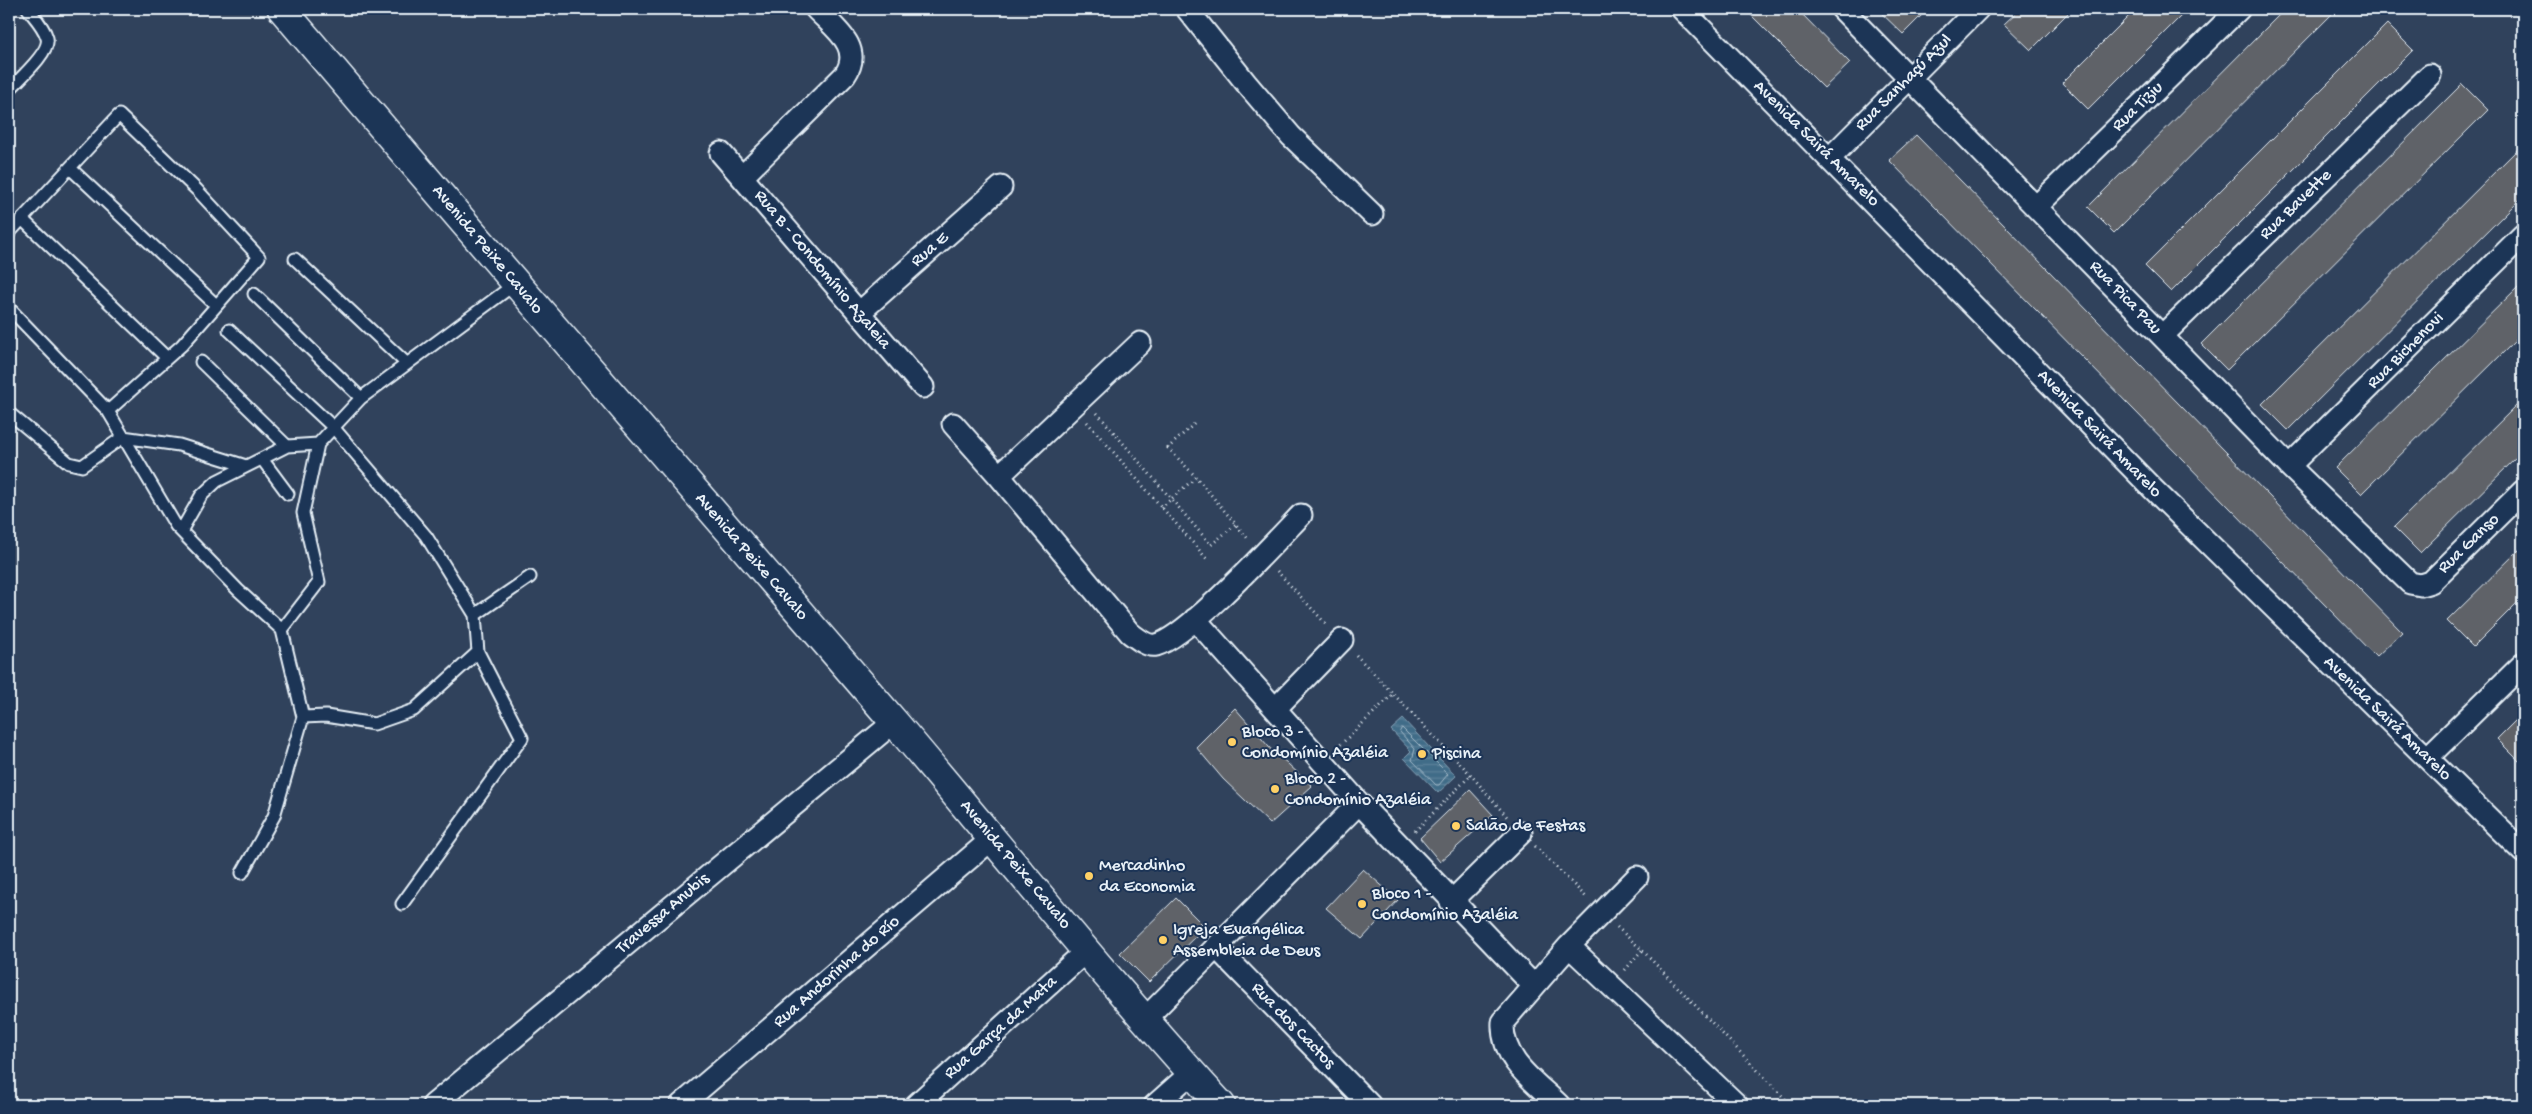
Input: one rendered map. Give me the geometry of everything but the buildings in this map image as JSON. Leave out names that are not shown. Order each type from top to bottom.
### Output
[{"type":"street","name":"Avenida Peixe Cavalo","points":[[282,9],[515,284],[894,722],[1191,1073],[1221,1105]]},
{"type":"street","points":[[743,176],[851,67],[852,56],[849,44],[816,9]]},
{"type":"street","points":[[1187,9],[1246,83],[1292,136],[1372,214]]},
{"type":"street","name":"Avenida Sairá Amarelo","points":[[1682,9],[2153,489],[2523,852]]},
{"type":"street","name":"Rua Pica Pau","points":[[1842,9],[2037,206],[2289,466],[2410,583]]},
{"type":"street","name":"Rua Sanhaçú Azul","points":[[1830,158],[1978,9]]},
{"type":"street","name":"Rua Tiziu","points":[[2037,206],[2240,9]]},
{"type":"street","name":"Rua Bavette","points":[[2162,336],[2430,75]]},
{"type":"street","name":"Rua B - Condomínio Azaleia","points":[[721,153],[743,176],[923,387]]},
{"type":"street","name":"Rua E","points":[[859,314],[1001,188]]},
{"type":"street","name":"Rua Bichenovi","points":[[2289,466],[2523,235]]},
{"type":"street","points":[[1000,476],[1140,343]]},
{"type":"street","points":[[953,424],[1000,476],[1130,633],[1144,642],[1155,645],[1168,639],[1195,619],[1262,556],[1301,515]]},
{"type":"street","name":"Rua Ganso","points":[[2410,583],[2421,585],[2430,582],[2523,492]]},
{"type":"street","points":[[1195,619],[1359,803],[1451,902],[1533,985]]},
{"type":"street","points":[[1275,709],[1342,640]]},
{"type":"street","points":[[2427,758],[2523,664]]},
{"type":"street","name":"Travessa Anubis","points":[[433,1105],[894,722]]},
{"type":"street","points":[[1146,1018],[1359,803]]},
{"type":"street","points":[[1451,902],[1521,833]]},
{"type":"street","name":"Rua Andorinha do Río","points":[[681,1105],[993,838]]},
{"type":"street","points":[[1559,1105],[1507,1051],[1502,1036],[1503,1022],[1533,985],[1569,946],[1637,877]]},
{"type":"street","points":[[1569,946],[1737,1105]]},
{"type":"street","name":"Rua dos Cactos","points":[[1216,947],[1370,1105]]},
{"type":"street","name":"Rua Garça da Mata","points":[[916,1105],[1086,950]]},
{"type":"street","points":[[1155,1105],[1191,1073]]},
{"type":"lane","points":[[9,90],[47,49],[48,40],[42,26],[28,9]]},
{"type":"lane","points":[[9,233],[119,115],[198,190],[259,257],[167,358],[108,411]]},
{"type":"lane","points":[[70,168],[216,306]]},
{"type":"lane","points":[[22,219],[167,358]]},
{"type":"lane","points":[[294,259],[406,363]]},
{"type":"lane","points":[[282,630],[319,582],[303,513],[318,444],[361,398],[515,284]]},
{"type":"lane","points":[[254,294],[361,398]]},
{"type":"lane","points":[[9,308],[108,411],[182,531],[238,590],[282,630],[303,717],[274,816],[242,873]]},
{"type":"lane","points":[[229,330],[334,428],[426,536],[474,615],[478,652],[522,738],[402,904]]},
{"type":"lane","points":[[201,362],[287,446]]},
{"type":"lane","points":[[9,413],[69,463],[82,466],[123,437],[179,446],[246,466]]},
{"type":"lane","points":[[182,531],[202,496],[217,481],[287,446],[318,444]]},
{"type":"lane","points":[[262,459],[288,494]]},
{"type":"lane","points":[[474,615],[530,576]]},
{"type":"lane","points":[[303,717],[326,716],[374,724],[414,710],[478,652]]},
{"type":"path","points":[[1207,559],[1086,420],[1096,411],[1211,545],[1236,524]]},
{"type":"path","points":[[1194,424],[1168,448],[1196,477],[1262,556],[1470,775],[1521,833],[1642,950],[1790,1105]]},
{"type":"path","points":[[1161,508],[1196,477]]},
{"type":"path","points":[[1323,761],[1392,695]]},
{"type":"path","points":[[1400,846],[1470,775]]},
{"type":"path","points":[[1612,986],[1642,950]]},
{"type":"water","name":"Piscina","points":[[1403,719],[1456,776],[1438,793],[1404,758],[1411,751],[1391,730]]},
{"type":"place","name":"Bloco 3 - Condomínio Azaléia","points":[[1232,742]]},
{"type":"place","name":"Piscina","points":[[1422,754]]},
{"type":"place","name":"Bloco 2 - Condomínio Azaléia","points":[[1275,789]]},
{"type":"place","name":"Salão de Festas","points":[[1456,826]]},
{"type":"place","name":"Mercadinho da Economia","points":[[1089,876]]},
{"type":"place","name":"Bloco 1 - Condomínio Azaléia","points":[[1362,904]]},
{"type":"place","name":"Igreja Evangélica Assembleia de Deus","points":[[1163,940]]}]
